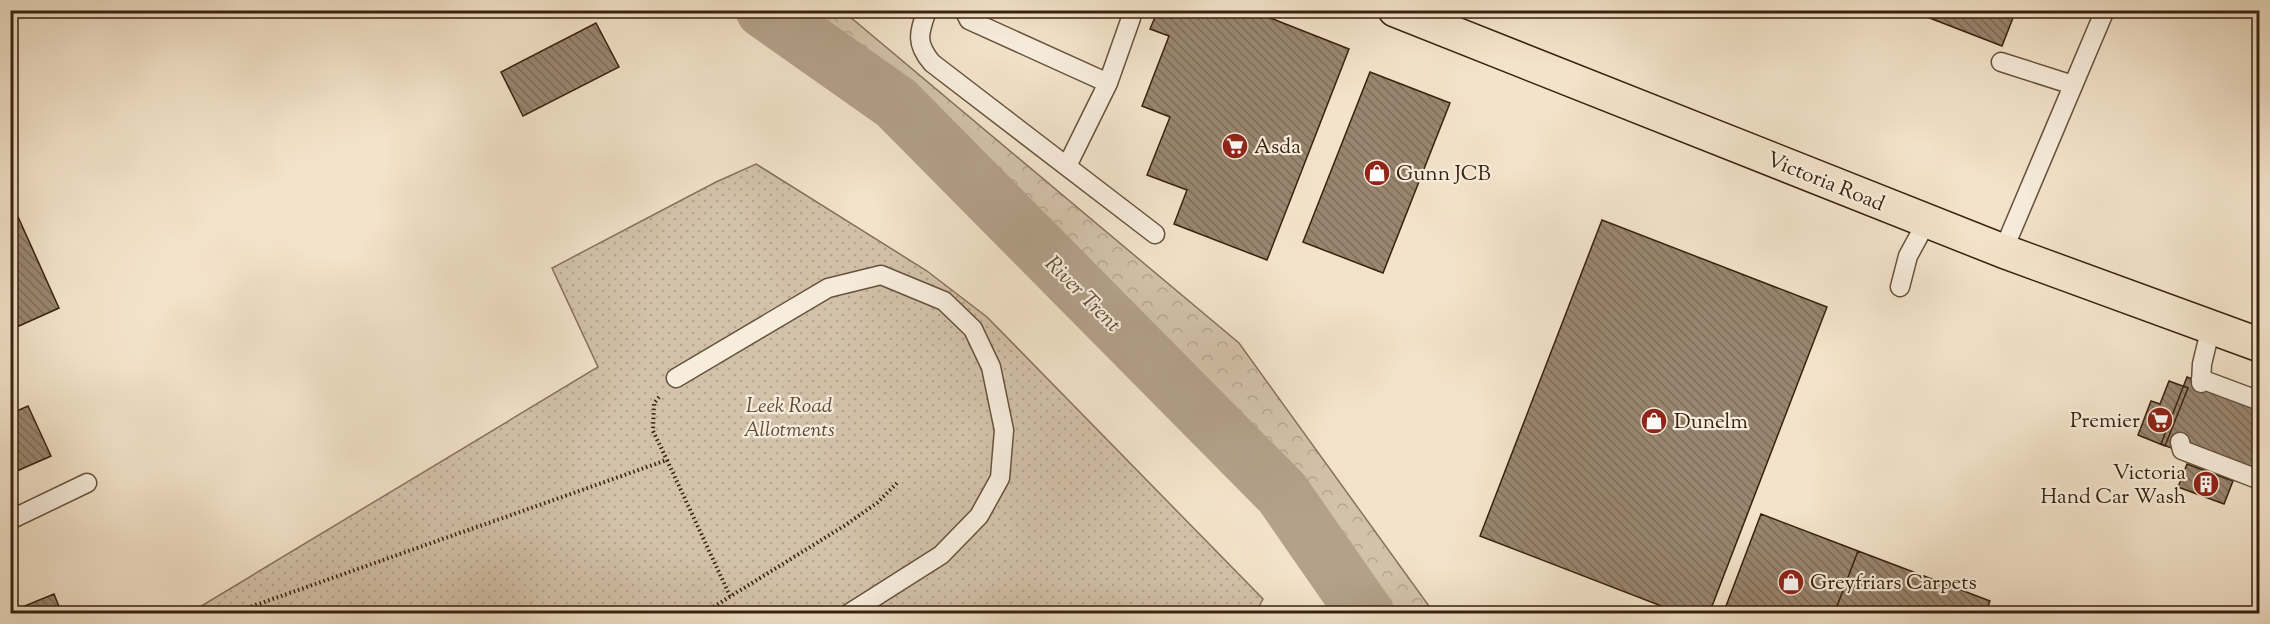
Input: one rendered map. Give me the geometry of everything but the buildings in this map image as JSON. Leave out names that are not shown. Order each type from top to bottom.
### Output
[{"type":"main road","name":"Victoria Road","points":[[1395,10],[2002,251],[2259,345]]},
{"type":"lane","points":[[927,10],[920,28],[919,41],[923,52],[932,63],[1155,234]]},
{"type":"lane","points":[[964,10],[969,20],[1108,83]]},
{"type":"lane","points":[[1067,166],[1108,83],[1131,18],[1128,10]]},
{"type":"lane","points":[[2002,251],[2105,10]]},
{"type":"lane","points":[[2001,62],[2073,86]]},
{"type":"lane","points":[[1900,287],[1908,256],[1927,221]]},
{"type":"lane","points":[[676,378],[828,288],[881,275],[944,302],[973,329],[991,366],[1004,430],[1000,478],[979,516],[941,555],[848,614]]},
{"type":"lane","points":[[2211,327],[2201,381],[2259,401]]},
{"type":"lane","points":[[2180,442],[2182,450],[2259,480]]},
{"type":"lane","points":[[10,520],[87,483]]},
{"type":"path","points":[[676,378],[654,403],[653,431],[730,596]]},
{"type":"path","points":[[230,614],[667,460]]},
{"type":"path","points":[[702,614],[844,526],[877,503],[898,482]]},
{"type":"green space","points":[[792,11],[843,11],[1239,343],[1434,613],[1392,613],[1286,472],[1192,366],[914,105],[854,56]]},
{"type":"green space","name":"Leek Road Allotments","points":[[756,164],[927,271],[987,317],[1263,599],[1255,614],[188,614],[598,367],[552,268],[716,182]]},
{"type":"waterway","name":"River Trent","points":[[764,10],[896,103],[1282,493],[1366,614]]},
{"type":"place","name":"Asda","points":[[1235,146]]},
{"type":"place","name":"Gunn JCB","points":[[1377,173]]},
{"type":"place","name":"Premier","points":[[2160,420]]},
{"type":"place","name":"Dunelm","points":[[1654,421]]},
{"type":"place","name":"Victoria Hand Car Wash","points":[[2206,484]]},
{"type":"place","name":"Greyfriars Carpets","points":[[1791,582]]}]
